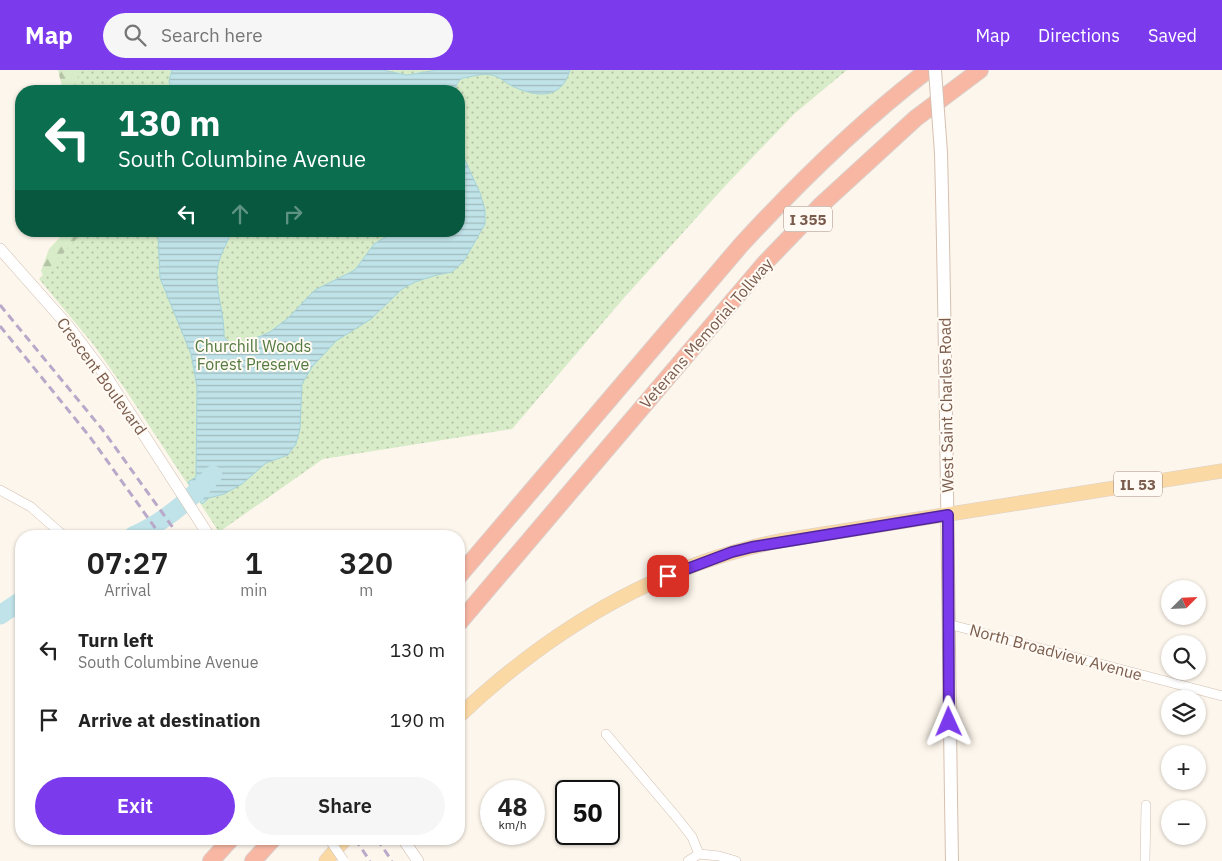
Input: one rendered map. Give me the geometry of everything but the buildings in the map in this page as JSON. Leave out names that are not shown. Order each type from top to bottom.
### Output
[{"type":"highway","name":"Veterans Memorial Tollway","points":[[465,569],[740,245],[823,159],[910,83],[928,70]]},
{"type":"highway","name":"Veterans Memorial Tollway","points":[[465,616],[771,258],[820,206],[916,118],[980,70]]},
{"type":"highway","points":[[211,861],[226,845]]},
{"type":"highway","points":[[252,861],[268,845]]},
{"type":"main road","name":"West Saint Charles Road","points":[[935,70],[941,153],[952,861]]},
{"type":"main road","name":"IL 53","points":[[465,710],[494,683],[573,625],[616,599],[652,582],[732,552],[752,547],[1222,471]]},
{"type":"main road","points":[[326,861],[340,845]]},
{"type":"street","name":"Crescent Boulevard","points":[[0,249],[88,351],[128,408],[205,530]]},
{"type":"street","points":[[0,490],[31,507],[57,530]]},
{"type":"street","name":"North Broadview Avenue","points":[[948,624],[1222,696]]},
{"type":"street","points":[[606,734],[692,837],[699,854]]},
{"type":"street","points":[[1145,861],[1146,805]]},
{"type":"street","points":[[333,845],[344,861]]},
{"type":"street","points":[[407,845],[418,861]]},
{"type":"street","points":[[688,861],[699,854],[719,856],[736,861]]},
{"type":"green space","points":[[58,70],[92,70],[91,85],[62,85]]},
{"type":"green space","name":"Churchill Woods Forest Preserve","points":[[75,70],[847,70],[794,114],[726,185],[623,299],[512,429],[323,459],[222,530],[218,530],[127,392],[93,344],[39,279],[78,237],[465,237],[465,85],[81,85]]},
{"type":"green space","points":[[60,237],[101,237],[46,283],[41,271],[49,249]]},
{"type":"water","points":[[172,70],[382,70],[407,75],[437,70],[570,70],[561,87],[547,94],[521,90],[497,77],[485,74],[466,77],[461,79],[457,85],[170,85],[169,81]]},
{"type":"water","points":[[465,160],[480,193],[485,210],[485,224],[464,261],[452,272],[415,282],[402,289],[371,319],[336,341],[312,367],[302,384],[300,429],[296,444],[288,455],[266,463],[242,484],[224,494],[209,498],[202,504],[188,482],[196,477],[197,387],[191,354],[160,278],[158,237],[229,237],[219,261],[217,280],[224,337],[233,346],[240,345],[270,332],[287,319],[315,290],[355,270],[374,244],[385,237],[465,237]]},
{"type":"waterway","points":[[146,530],[176,510],[213,475]]},
{"type":"waterway","points":[[0,615],[15,605]]},
{"type":"railway","points":[[0,305],[102,429],[175,530]]},
{"type":"railway","points":[[0,326],[90,437],[157,530]]},
{"type":"railway","points":[[359,845],[370,861]]},
{"type":"railway","points":[[381,845],[392,861]]},
{"type":"route","points":[[668,576],[732,552],[779,541],[948,515],[949,722]]}]
